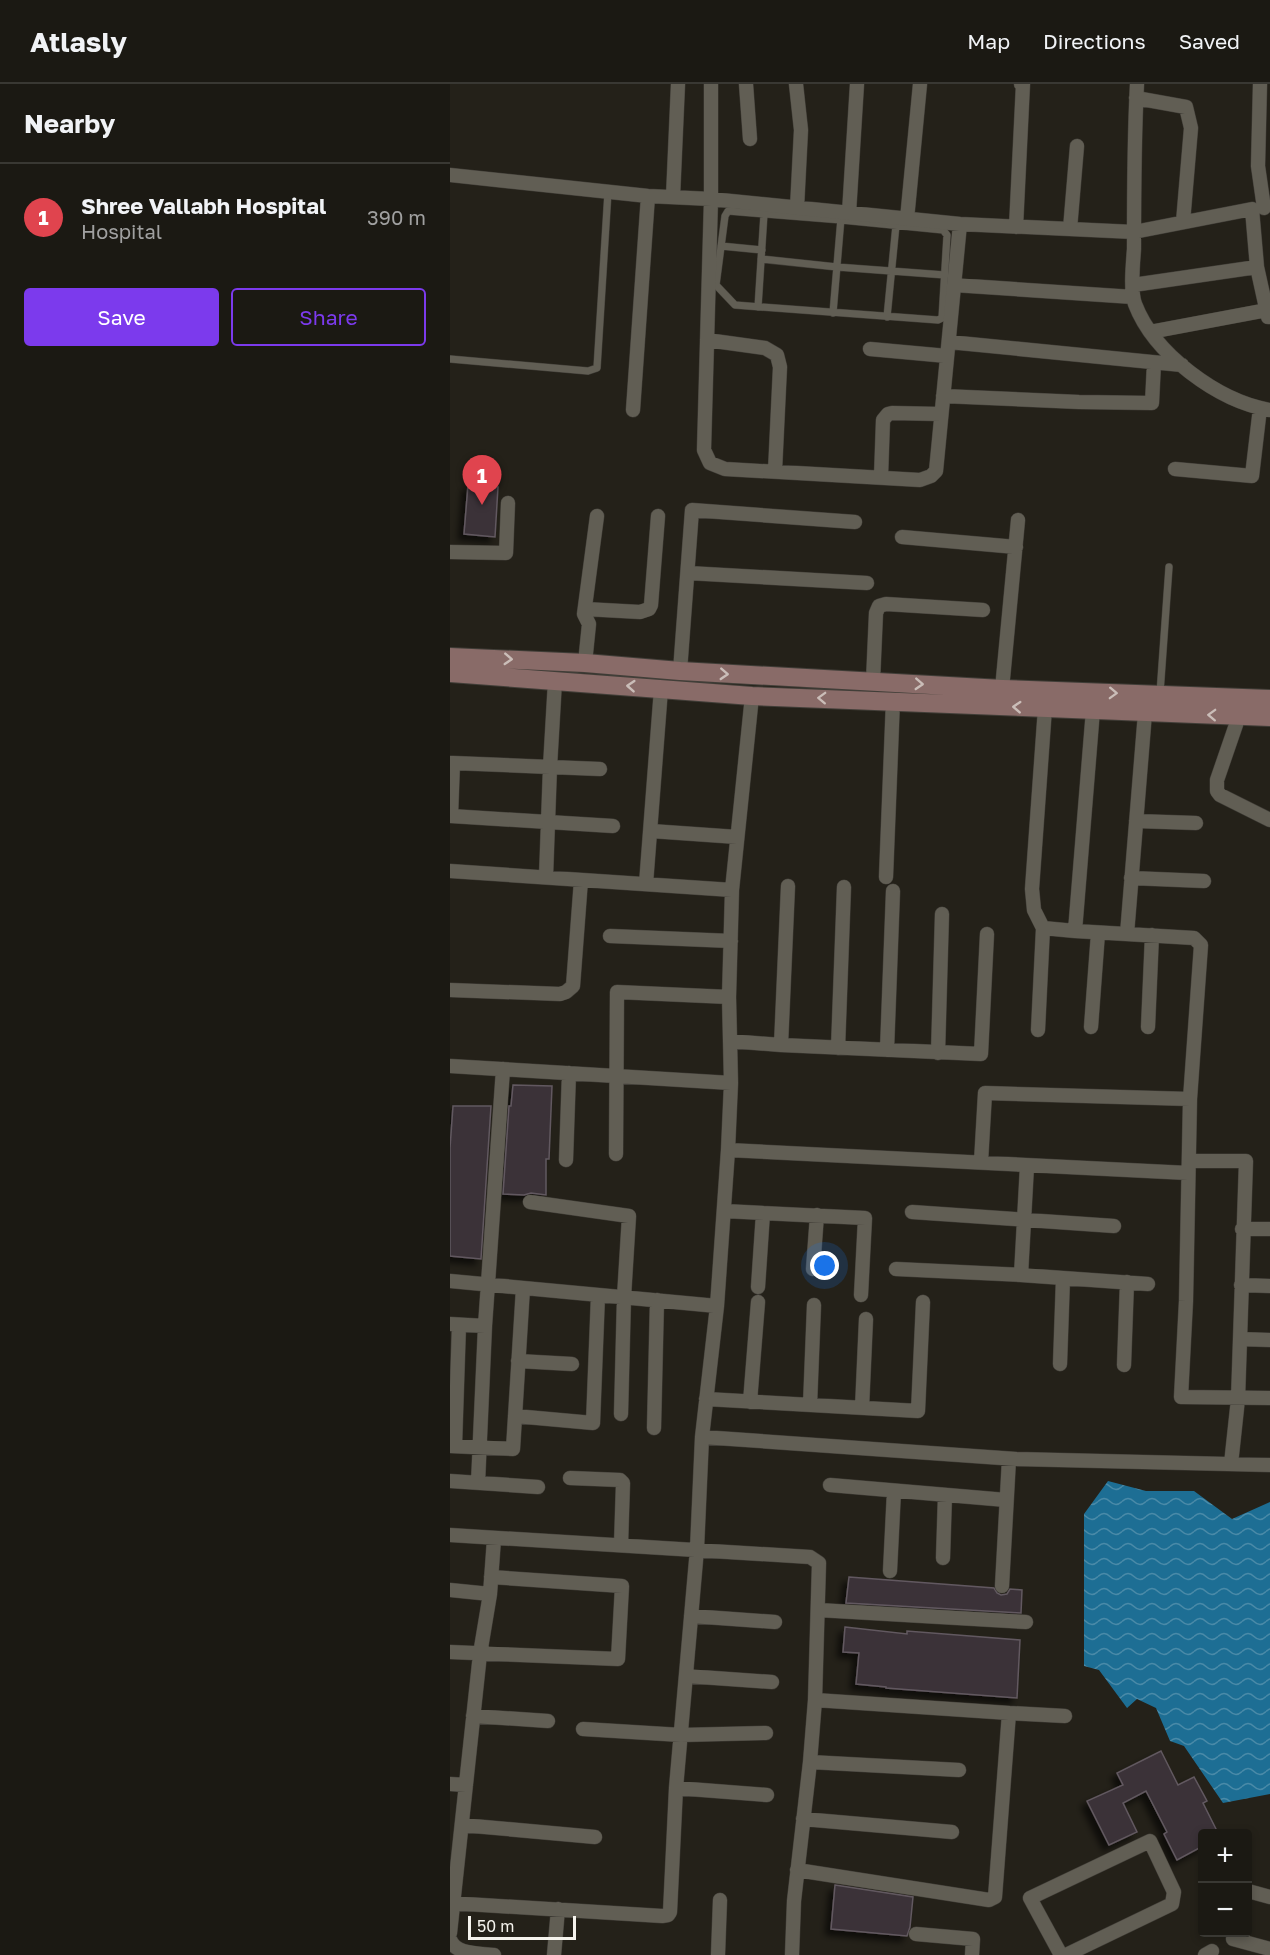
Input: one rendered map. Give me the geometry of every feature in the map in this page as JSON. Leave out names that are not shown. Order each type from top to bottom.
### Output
[{"type":"street","points":[[673,197],[678,84]]},
{"type":"street","points":[[711,84],[711,199],[704,450],[710,463],[725,469],[920,480],[931,476],[936,471],[948,349],[949,280],[960,224]]},
{"type":"street","points":[[747,84],[750,139]]},
{"type":"street","points":[[796,84],[801,130],[797,208]]},
{"type":"street","points":[[844,215],[857,84]]},
{"type":"street","points":[[902,222],[920,84]]},
{"type":"street","points":[[1016,227],[1023,84],[1021,84]]},
{"type":"street","points":[[1137,84],[1133,153],[1134,302],[1154,339],[1196,377],[1252,407],[1265,409],[1252,476],[1175,469]]},
{"type":"street","points":[[1150,332],[1269,318],[1261,264],[1262,208],[1258,166],[1260,84]]},
{"type":"street","points":[[1136,98],[1186,107],[1191,128],[1183,222]]},
{"type":"street","points":[[1070,229],[1077,146]]},
{"type":"street","points":[[450,176],[648,196],[711,199],[902,222],[1134,232],[1262,208]]},
{"type":"street","points":[[633,410],[648,196]]},
{"type":"street","points":[[949,280],[1133,291],[1261,264]]},
{"type":"street","points":[[707,340],[765,348],[777,355],[780,367],[775,471]]},
{"type":"street","points":[[870,349],[948,349],[1182,365]]},
{"type":"street","points":[[943,396],[1152,403],[1154,363]]},
{"type":"street","points":[[881,477],[885,416],[892,413],[942,414]]},
{"type":"street","points":[[450,552],[506,554],[508,503]]},
{"type":"street","points":[[680,671],[692,510],[855,522]]},
{"type":"street","points":[[585,663],[589,624],[584,614],[597,516]]},
{"type":"street","points":[[585,609],[640,612],[649,609],[658,516]]},
{"type":"street","points":[[1002,689],[1018,520]]},
{"type":"street","points":[[902,537],[1016,547]]},
{"type":"street","points":[[687,573],[867,583]]},
{"type":"street","points":[[873,681],[876,613],[879,606],[886,604],[982,610]]},
{"type":"street","points":[[450,657],[585,663],[680,671],[1002,689],[1270,699]]},
{"type":"street","points":[[450,673],[752,696],[1270,717]]},
{"type":"street","points":[[546,877],[555,681]]},
{"type":"street","points":[[646,884],[661,689]]},
{"type":"street","points":[[452,1903],[668,1915],[670,1912],[676,1788],[697,1549],[702,1437],[717,1306],[728,1150],[731,1083],[729,997],[732,890],[752,696]]},
{"type":"street","points":[[886,877],[893,700]]},
{"type":"street","points":[[1038,1030],[1043,928],[1034,910],[1032,889],[1045,708]]},
{"type":"street","points":[[1076,931],[1093,710]]},
{"type":"street","points":[[1127,934],[1145,713]]},
{"type":"street","points":[[1239,716],[1217,780],[1217,791],[1220,795],[1270,820]]},
{"type":"street","points":[[600,769],[451,763],[451,816],[613,826]]},
{"type":"street","points":[[1136,821],[1196,823]]},
{"type":"street","points":[[651,831],[737,837]]},
{"type":"street","points":[[450,871],[732,890]]},
{"type":"street","points":[[1131,878],[1204,881]]},
{"type":"street","points":[[450,990],[560,994],[569,990],[573,986],[581,880]]},
{"type":"street","points":[[781,1045],[788,886]]},
{"type":"street","points":[[838,1048],[844,887]]},
{"type":"street","points":[[887,1050],[893,891]]},
{"type":"street","points":[[938,1053],[942,914]]},
{"type":"street","points":[[1043,928],[1194,938],[1201,945],[1190,1099],[1182,1397],[1270,1398]]},
{"type":"street","points":[[1091,1027],[1098,933]]},
{"type":"street","points":[[730,1041],[981,1054],[987,934]]},
{"type":"street","points":[[1148,1027],[1152,935]]},
{"type":"street","points":[[610,936],[730,941]]},
{"type":"street","points":[[616,1154],[617,993],[729,997]]},
{"type":"street","points":[[450,1066],[731,1083]]},
{"type":"street","points":[[478,1483],[485,1326],[503,1069]]},
{"type":"street","points":[[566,1160],[569,1073]]},
{"type":"street","points":[[981,1162],[985,1093],[1190,1099]]},
{"type":"street","points":[[728,1150],[1027,1166],[1189,1167],[1246,1161],[1238,1399],[1231,1464]]},
{"type":"street","points":[[1021,1275],[1027,1166]]},
{"type":"street","points":[[530,1202],[629,1216],[621,1414]]},
{"type":"street","points":[[724,1211],[865,1218],[861,1295]]},
{"type":"street","points":[[912,1212],[1114,1226]]},
{"type":"street","points":[[758,1287],[763,1213]]},
{"type":"street","points":[[813,1269],[817,1215]]},
{"type":"street","points":[[1242,1229],[1270,1229]]},
{"type":"street","points":[[896,1269],[1148,1284]]},
{"type":"street","points":[[1060,1364],[1063,1278]]},
{"type":"street","points":[[450,1281],[717,1306]]},
{"type":"street","points":[[1124,1365],[1127,1282]]},
{"type":"street","points":[[1241,1285],[1270,1286]]},
{"type":"street","points":[[485,1326],[455,1324],[452,1446],[513,1449],[523,1288]]},
{"type":"street","points":[[515,1416],[593,1423],[598,1295]]},
{"type":"street","points":[[654,1428],[657,1300]]},
{"type":"street","points":[[750,1401],[758,1302]]},
{"type":"street","points":[[706,1399],[918,1411],[923,1302]]},
{"type":"street","points":[[810,1405],[813,1305]]},
{"type":"street","points":[[862,1408],[866,1319]]},
{"type":"street","points":[[1240,1339],[1270,1340]]},
{"type":"street","points":[[519,1361],[572,1364]]},
{"type":"street","points":[[702,1437],[1009,1459],[1270,1465]]},
{"type":"street","points":[[1002,1586],[1009,1459]]},
{"type":"street","points":[[570,1478],[620,1480],[622,1483],[621,1545]]},
{"type":"street","points":[[450,1481],[538,1487]]},
{"type":"street","points":[[830,1485],[1006,1500]]},
{"type":"street","points":[[890,1571],[894,1491]]},
{"type":"street","points":[[943,1558],[945,1495]]},
{"type":"street","points":[[450,1535],[810,1557],[819,1563],[815,1700],[797,1870],[792,1955]]},
{"type":"street","points":[[450,1933],[480,1654],[490,1594],[494,1539]]},
{"type":"street","points":[[450,1652],[618,1659],[622,1586],[491,1577]]},
{"type":"street","points":[[450,1590],[490,1594]]},
{"type":"street","points":[[818,1610],[1026,1622]]},
{"type":"street","points":[[691,1616],[775,1622]]},
{"type":"street","points":[[686,1676],[772,1682]]},
{"type":"street","points":[[815,1700],[1065,1716]]},
{"type":"street","points":[[797,1870],[993,1899],[995,1897],[1009,1713]]},
{"type":"street","points":[[473,1716],[548,1721]]},
{"type":"street","points":[[584,1728],[681,1735],[766,1733]]},
{"type":"street","points":[[810,1762],[959,1770]]},
{"type":"street","points":[[450,1784],[466,1785]]},
{"type":"street","points":[[676,1788],[767,1795]]},
{"type":"street","points":[[803,1819],[952,1832]]},
{"type":"street","points":[[462,1825],[596,1837]]},
{"type":"street","points":[[1061,1955],[1030,1898],[1150,1841],[1174,1892],[1172,1904],[1066,1955]]},
{"type":"street","points":[[1252,1891],[1270,1896]]},
{"type":"street","points":[[718,1955],[720,1900]]},
{"type":"street","points":[[554,1955],[558,1910]]},
{"type":"street","points":[[916,1934],[973,1940],[972,1955]]},
{"type":"street","points":[[450,1939],[452,1945],[459,1950],[494,1955]]},
{"type":"street","points":[[1233,1940],[1270,1949]]},
{"type":"lane","points":[[450,359],[588,371],[597,369],[608,192]]},
{"type":"lane","points":[[833,313],[844,215],[728,212],[725,216],[717,287],[735,305],[833,313],[941,320],[949,280],[946,232],[902,222],[892,271],[887,316]]},
{"type":"lane","points":[[758,307],[765,214]]},
{"type":"lane","points":[[721,246],[762,250]]},
{"type":"lane","points":[[761,259],[892,271],[949,280]]},
{"type":"lane","points":[[1160,694],[1169,567]]},
{"type":"water","points":[[1108,1481],[1146,1491],[1194,1491],[1232,1519],[1270,1502],[1270,1794],[1223,1803],[1184,1746],[1170,1741],[1156,1708],[1137,1699],[1127,1708],[1099,1670],[1084,1666],[1084,1514]]},
{"type":"building","points":[[468,485],[498,487],[495,537],[464,534]]},
{"type":"building","points":[[513,1085],[552,1086],[549,1159],[546,1159],[546,1195],[503,1194],[509,1106],[511,1106]]},
{"type":"building","points":[[453,1106],[491,1106],[481,1259],[450,1256],[450,1148]]},
{"type":"building","points":[[849,1577],[994,1588],[1001,1595],[1007,1594],[1010,1589],[1022,1590],[1021,1613],[846,1603]]},
{"type":"building","points":[[845,1627],[907,1634],[907,1631],[1020,1640],[1017,1698],[856,1684],[859,1653],[843,1652]]},
{"type":"building","points":[[1161,1751],[1178,1785],[1194,1777],[1207,1801],[1203,1803],[1216,1829],[1198,1829],[1198,1849],[1177,1860],[1164,1834],[1167,1832],[1146,1791],[1123,1803],[1137,1832],[1109,1845],[1087,1801],[1123,1785],[1117,1773]]},
{"type":"building","points":[[835,1885],[913,1897],[907,1936],[831,1929]]},
{"type":"place","name":"Shree Vallabh Hospital","points":[[482,505]]}]
